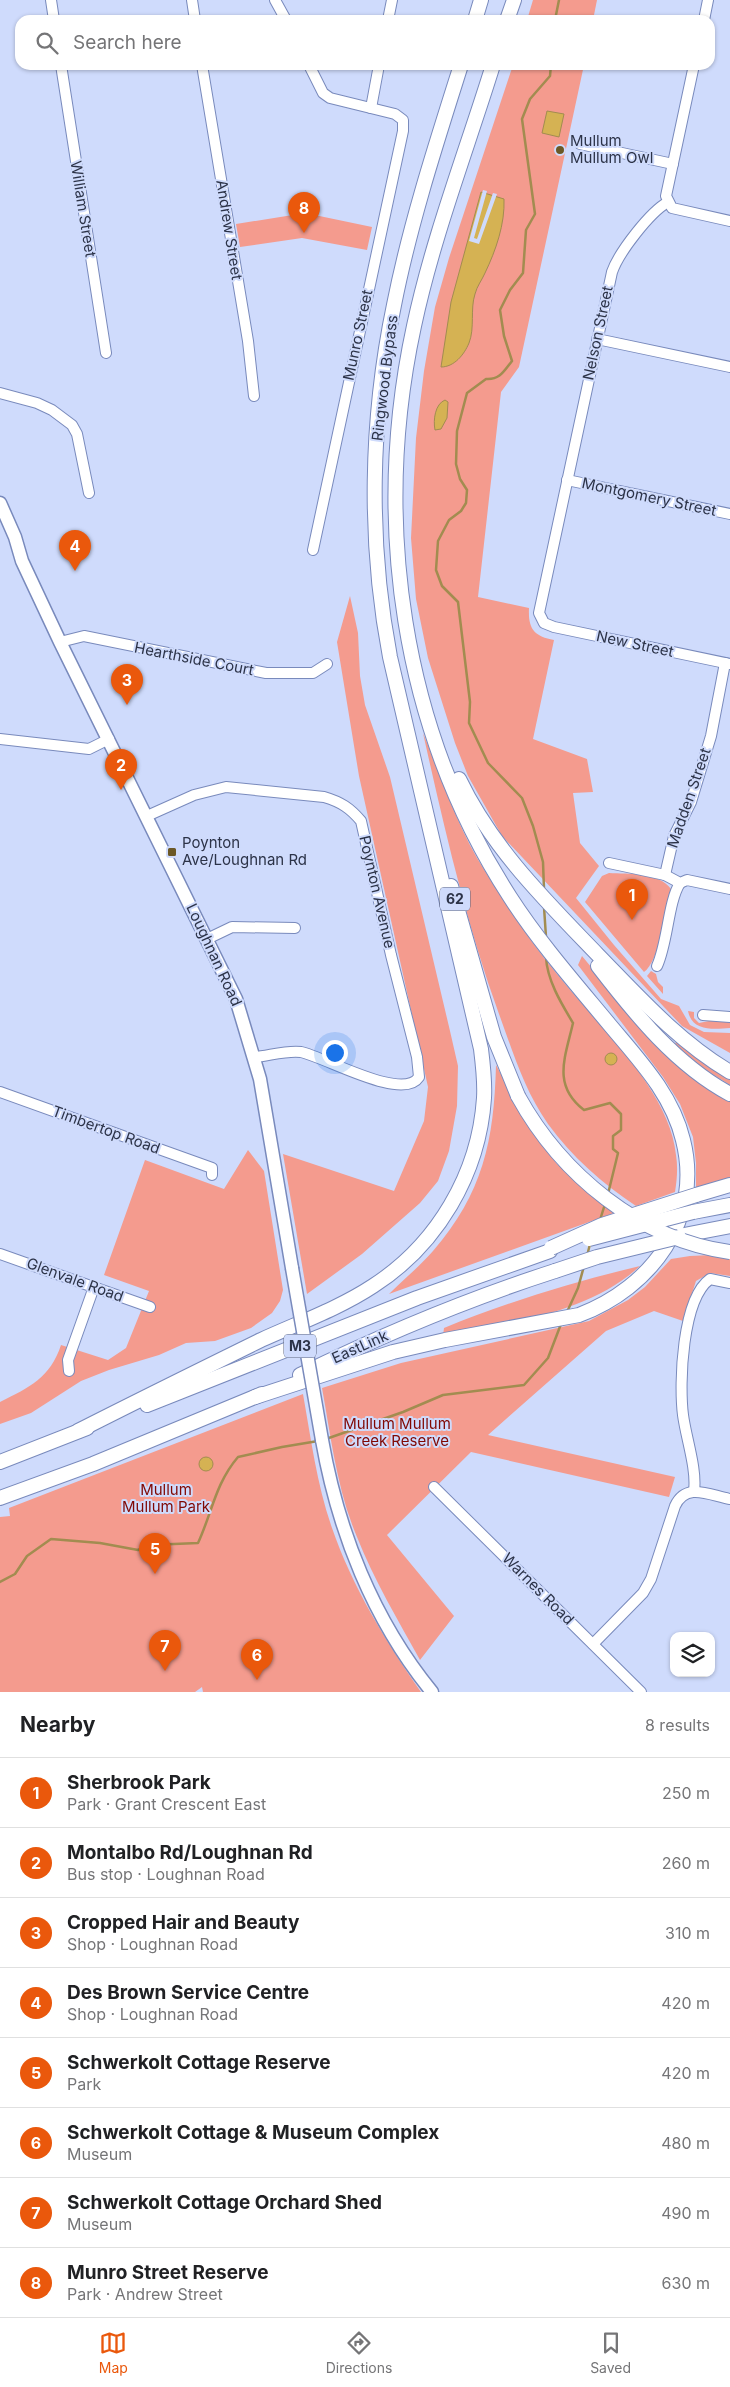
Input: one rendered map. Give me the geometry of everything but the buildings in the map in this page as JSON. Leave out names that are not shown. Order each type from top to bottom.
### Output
[{"type":"highway","points":[[476,15],[481,0]]},
{"type":"highway","points":[[509,15],[514,0]]},
{"type":"highway","name":"Ringwood Bypass","points":[[400,699],[385,628],[377,565],[375,477],[379,412],[388,340],[399,280],[414,221],[459,70]]},
{"type":"highway","name":"Ringwood Bypass","points":[[403,603],[395,533],[395,484],[399,420],[408,356],[424,280],[491,70]]},
{"type":"highway","points":[[403,603],[426,693],[446,752],[477,812],[510,860],[575,933],[669,1027],[688,1043],[730,1072]]},
{"type":"highway","points":[[254,1397],[393,1352],[444,1340],[579,1315],[599,1308],[633,1286],[646,1274],[677,1227],[687,1185],[687,1164],[678,1122],[668,1099],[650,1074],[572,980],[510,898],[470,828],[439,754],[423,708],[409,651],[403,603]]},
{"type":"highway","points":[[78,1431],[373,1286],[419,1249],[452,1204],[465,1179],[475,1151],[482,1114],[484,1097],[482,1049],[400,699]]},
{"type":"highway","name":"62","points":[[400,699],[481,993],[505,1066],[518,1096],[547,1141],[593,1189],[654,1228],[699,1245],[730,1252]]},
{"type":"highway","points":[[575,933],[612,983],[655,1033],[688,1065],[730,1094]]},
{"type":"highway","points":[[550,1249],[602,1225],[730,1185]]},
{"type":"highway","name":"EastLink","points":[[0,1462],[322,1337],[417,1298],[522,1261],[550,1249],[730,1204]]},
{"type":"highway","name":"EastLink","points":[[0,1498],[93,1464],[254,1397],[352,1350],[477,1298],[597,1257],[684,1235],[730,1226]]},
{"type":"main road","name":"Loughnan Road","points":[[0,503],[15,537],[22,561],[60,642],[236,999],[255,1057],[322,1440],[334,1497],[363,1578],[387,1626],[409,1661],[432,1692]]},
{"type":"main road","name":"Loughnan Road","points":[[0,524],[7,540],[22,561]]},
{"type":"street","points":[[50,0],[53,15]]},
{"type":"street","points":[[192,0],[194,15]]},
{"type":"street","points":[[275,0],[283,15]]},
{"type":"street","points":[[389,15],[392,0]]},
{"type":"street","points":[[705,15],[708,0]]},
{"type":"street","name":"William Street","points":[[62,70],[106,353]]},
{"type":"street","name":"Andrew Street","points":[[203,70],[248,341],[254,396]]},
{"type":"street","points":[[312,70],[323,92],[330,98],[371,108],[378,70]]},
{"type":"street","points":[[693,70],[666,196],[672,208],[730,221]]},
{"type":"street","name":"Munro Street","points":[[313,550],[403,131],[403,120],[394,114],[371,108]]},
{"type":"street","points":[[580,144],[673,164]]},
{"type":"street","name":"Nelson Street","points":[[542,620],[540,608],[614,266],[649,216],[668,202]]},
{"type":"street","points":[[597,339],[730,368]]},
{"type":"street","points":[[0,393],[37,403],[52,410],[72,425],[77,434],[89,493]]},
{"type":"street","name":"Montgomery Street","points":[[567,480],[730,514]]},
{"type":"street","name":"New Street","points":[[542,620],[554,627],[727,664]]},
{"type":"street","name":"Hearthside Court","points":[[60,642],[84,636],[266,673],[312,673],[327,664]]},
{"type":"street","name":"Madden Street","points":[[665,875],[674,836],[691,802],[711,736],[727,664]]},
{"type":"street","points":[[0,739],[88,749],[109,740]]},
{"type":"street","name":"Poynton Avenue","points":[[146,816],[194,795],[226,787],[324,797],[338,801],[350,808],[361,821],[419,1068],[419,1077],[416,1081],[394,1085],[298,1052],[255,1057]]},
{"type":"street","points":[[609,863],[665,875],[680,883]]},
{"type":"street","points":[[657,966],[663,953],[680,883],[687,880],[730,889]]},
{"type":"street","points":[[207,939],[232,928],[295,928]]},
{"type":"street","points":[[703,1015],[730,1017]]},
{"type":"street","name":"Timbertop Road","points":[[0,1092],[214,1168]]},
{"type":"street","name":"Glenvale Road","points":[[0,1254],[150,1307]]},
{"type":"street","points":[[694,1491],[694,1476],[683,1414],[683,1354],[694,1305],[703,1284],[710,1279],[730,1283]]},
{"type":"street","points":[[70,1371],[68,1360],[94,1287]]},
{"type":"street","name":"Warnes Road","points":[[434,1487],[641,1692]]},
{"type":"street","points":[[593,1644],[643,1593],[681,1494],[687,1491],[694,1491],[730,1499]]},
{"type":"green space","points":[[533,0],[597,0],[594,15],[528,15]]},
{"type":"green space","points":[[511,70],[583,70],[519,367],[501,392],[478,597],[529,608],[531,626],[537,634],[554,640],[533,739],[587,759],[593,792],[573,793],[580,843],[599,866],[576,898],[661,999],[679,1006],[690,1025],[704,1032],[730,1033],[730,1053],[682,1026],[502,836],[468,776],[455,743],[428,658],[416,599],[411,538],[416,438],[424,371],[435,307],[449,258]]},
{"type":"green space","points":[[305,213],[372,227],[367,250],[302,238],[240,247],[236,224]]},
{"type":"green space","points":[[350,596],[358,633],[360,676],[365,705],[390,777],[458,1066],[457,1106],[449,1151],[438,1181],[420,1203],[362,1254],[307,1294],[283,1154],[394,1191],[424,1121],[428,1087],[359,776],[337,642]]},
{"type":"green space","points":[[423,733],[459,821],[475,855],[493,884],[537,949],[629,1058],[660,1106],[671,1131],[676,1155],[677,1174],[675,1192],[636,1206],[600,1179],[567,1148],[548,1124],[532,1098],[514,1057],[476,945]]},
{"type":"green space","points":[[609,873],[643,875],[659,879],[671,889],[658,946],[654,957],[644,972],[585,902],[602,876]]},
{"type":"green space","points":[[582,956],[606,985],[730,1098],[730,1179],[696,1188],[693,1137],[680,1104],[663,1077],[578,965]]},
{"type":"green space","points":[[651,971],[656,974],[658,982],[663,987],[663,994],[647,976]]},
{"type":"green space","points":[[688,1011],[694,1012],[694,1018],[699,1023],[714,1020],[730,1022],[730,1028],[711,1029],[699,1026],[690,1018]]},
{"type":"green space","points":[[676,1042],[730,1076],[730,1085],[701,1067],[675,1044]]},
{"type":"green space","points":[[496,1065],[530,1129],[557,1164],[614,1213],[389,1294],[433,1251],[464,1208],[474,1187],[488,1142],[495,1092]]},
{"type":"green space","points":[[248,1150],[264,1171],[283,1290],[280,1301],[272,1313],[251,1328],[215,1341],[186,1343],[159,1355],[109,1370],[81,1381],[31,1413],[0,1424],[0,1402],[30,1386],[45,1374],[61,1345],[108,1360],[126,1348],[149,1291],[104,1275],[145,1160],[224,1189]]},
{"type":"green space","name":"Mullum Mullum Creek Reserve","points":[[712,1255],[730,1259],[730,1276],[710,1273],[696,1281],[683,1321],[654,1311],[606,1331],[488,1435],[675,1477],[669,1497],[471,1452],[387,1535],[454,1616],[420,1660],[379,1584],[350,1519],[335,1463],[322,1388],[401,1363],[589,1321],[628,1300],[645,1287],[671,1259]]},
{"type":"green space","points":[[640,1266],[619,1282],[573,1306],[522,1320],[443,1336],[444,1328],[516,1301]]},
{"type":"green space","name":"Mullum Mullum Park","points":[[303,1394],[322,1495],[340,1550],[371,1613],[421,1692],[203,1692],[202,1687],[195,1692],[0,1692],[0,1517],[10,1516],[9,1508]]},
{"type":"shaded area","points":[[547,111],[564,114],[559,137],[542,133]]},
{"type":"shaded area","points":[[481,192],[504,199],[499,237],[475,294],[472,331],[469,343],[458,360],[450,365],[441,367],[451,302]]},
{"type":"shaded area","points":[[445,400],[448,402],[447,418],[441,429],[435,430],[434,422],[437,409]]},
{"type":"shaded area","points":[[611,1053],[617,1059],[611,1065],[605,1059]]},
{"type":"shaded area","points":[[206,1457],[211,1459],[213,1464],[211,1469],[206,1471],[201,1469],[199,1464],[201,1459]]},
{"type":"pier","points":[[483,190],[487,191],[474,238],[477,239],[493,193],[497,194],[479,244],[469,241]]},
{"type":"waterway","points":[[556,15],[559,0]]},
{"type":"waterway","points":[[544,889],[543,862],[533,826],[522,798],[488,763],[469,723],[470,702],[458,602],[442,586],[436,570],[438,541],[449,520],[461,511],[466,503],[467,490],[460,479],[456,464],[457,431],[467,393],[486,379],[498,376],[512,361],[504,336],[500,310],[510,290],[523,273],[526,230],[535,214],[522,119],[530,99],[550,76],[551,70]]},
{"type":"waterway","points":[[544,907],[546,937]]},
{"type":"waterway","points":[[546,957],[552,983],[573,1023],[564,1070],[564,1081],[568,1091],[574,1101],[584,1110],[610,1103],[621,1114],[621,1130],[613,1136],[613,1149],[618,1153],[608,1194]]},
{"type":"waterway","points":[[600,1220],[605,1204]]},
{"type":"waterway","points":[[587,1256],[590,1244]]},
{"type":"waterway","points":[[567,1312],[578,1288],[584,1266]]},
{"type":"waterway","points":[[326,1439],[403,1412],[443,1395],[524,1385],[548,1358],[561,1324]]},
{"type":"waterway","points":[[0,1582],[15,1574],[27,1556],[51,1539],[100,1543],[138,1550],[150,1545],[198,1543],[219,1488],[230,1467],[238,1457],[318,1441]]},
{"type":"place","name":"Mullum Mullum Owl","points":[[560,150]]},
{"type":"place","name":"Munro Street Reserve","points":[[304,233]]},
{"type":"place","name":"Des Brown Service Centre","points":[[75,571]]},
{"type":"place","name":"Cropped Hair and Beauty","points":[[127,705]]},
{"type":"place","name":"Montalbo Rd/Loughnan Rd","points":[[121,790]]},
{"type":"place","name":"Poynton Ave/Loughnan Rd","points":[[172,852]]},
{"type":"place","name":"Sherbrook Park","points":[[632,920]]},
{"type":"place","name":"Schwerkolt Cottage Reserve","points":[[155,1574]]},
{"type":"place","name":"Schwerkolt Cottage Orchard Shed","points":[[165,1671]]},
{"type":"place","name":"Schwerkolt Cottage & Museum Complex","points":[[257,1680]]}]
